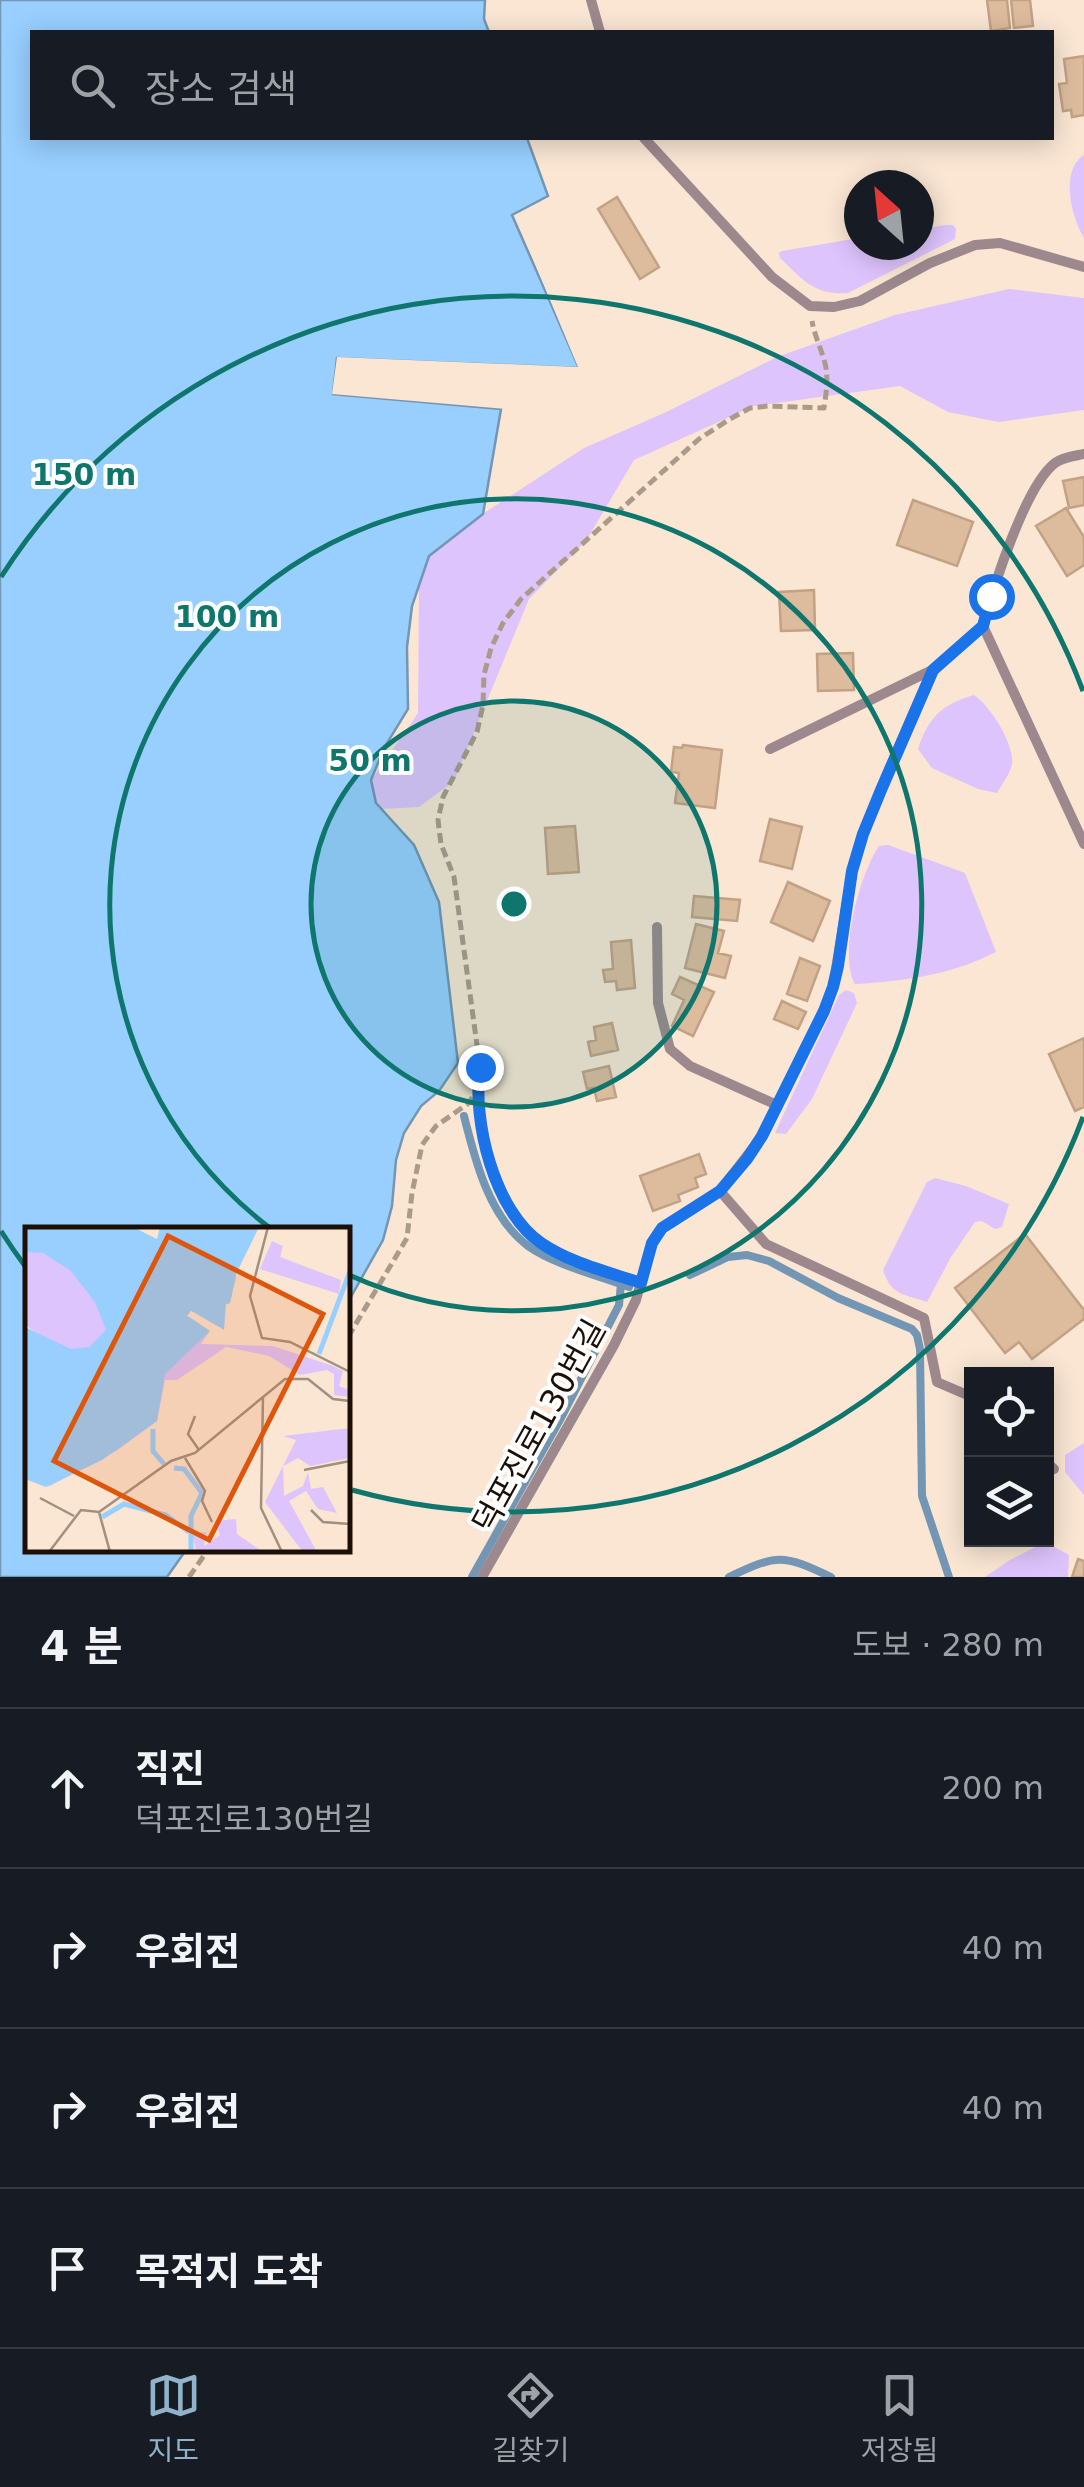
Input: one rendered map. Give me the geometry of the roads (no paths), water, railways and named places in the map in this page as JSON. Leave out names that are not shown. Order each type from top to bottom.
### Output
[{"type":"lane","points":[[591,0],[599,30]]},
{"type":"lane","points":[[646,140],[772,277],[810,306],[834,307],[860,301],[930,263],[975,245],[1000,243],[1084,267]]},
{"type":"lane","points":[[1084,454],[1052,465],[1038,483],[1014,534],[983,626],[1084,844]]},
{"type":"lane","name":"덕포진로130번길","points":[[482,1577],[614,1344],[636,1300],[652,1243],[662,1228],[720,1191],[762,1136],[833,987],[852,871],[863,834],[933,670],[983,626]]},
{"type":"lane","points":[[770,749],[933,670]]},
{"type":"lane","points":[[657,927],[658,1003],[670,1049],[690,1066],[776,1105]]},
{"type":"lane","points":[[720,1191],[766,1244],[924,1318],[937,1382],[964,1394]]},
{"type":"water","points":[[0,0],[485,0],[484,19],[488,30],[30,30],[30,140],[528,140],[548,196],[512,215],[579,368],[337,358],[333,394],[501,409],[483,514],[429,556],[412,606],[407,647],[408,709],[384,748],[371,780],[376,803],[414,845],[439,902],[458,1063],[439,1091],[421,1106],[404,1133],[383,1240],[350,1298],[350,1227],[25,1227],[25,1552],[185,1552],[167,1577],[0,1577]]},
{"type":"waterway","points":[[464,1116],[486,1187],[515,1234],[550,1258],[629,1287]]},
{"type":"waterway","points":[[690,1275],[728,1257],[747,1255],[769,1261],[838,1298],[912,1329],[920,1349],[922,1496],[949,1577]]},
{"type":"waterway","points":[[472,1577],[619,1305],[621,1284]]},
{"type":"waterway","points":[[729,1577],[780,1560],[831,1577]]}]
